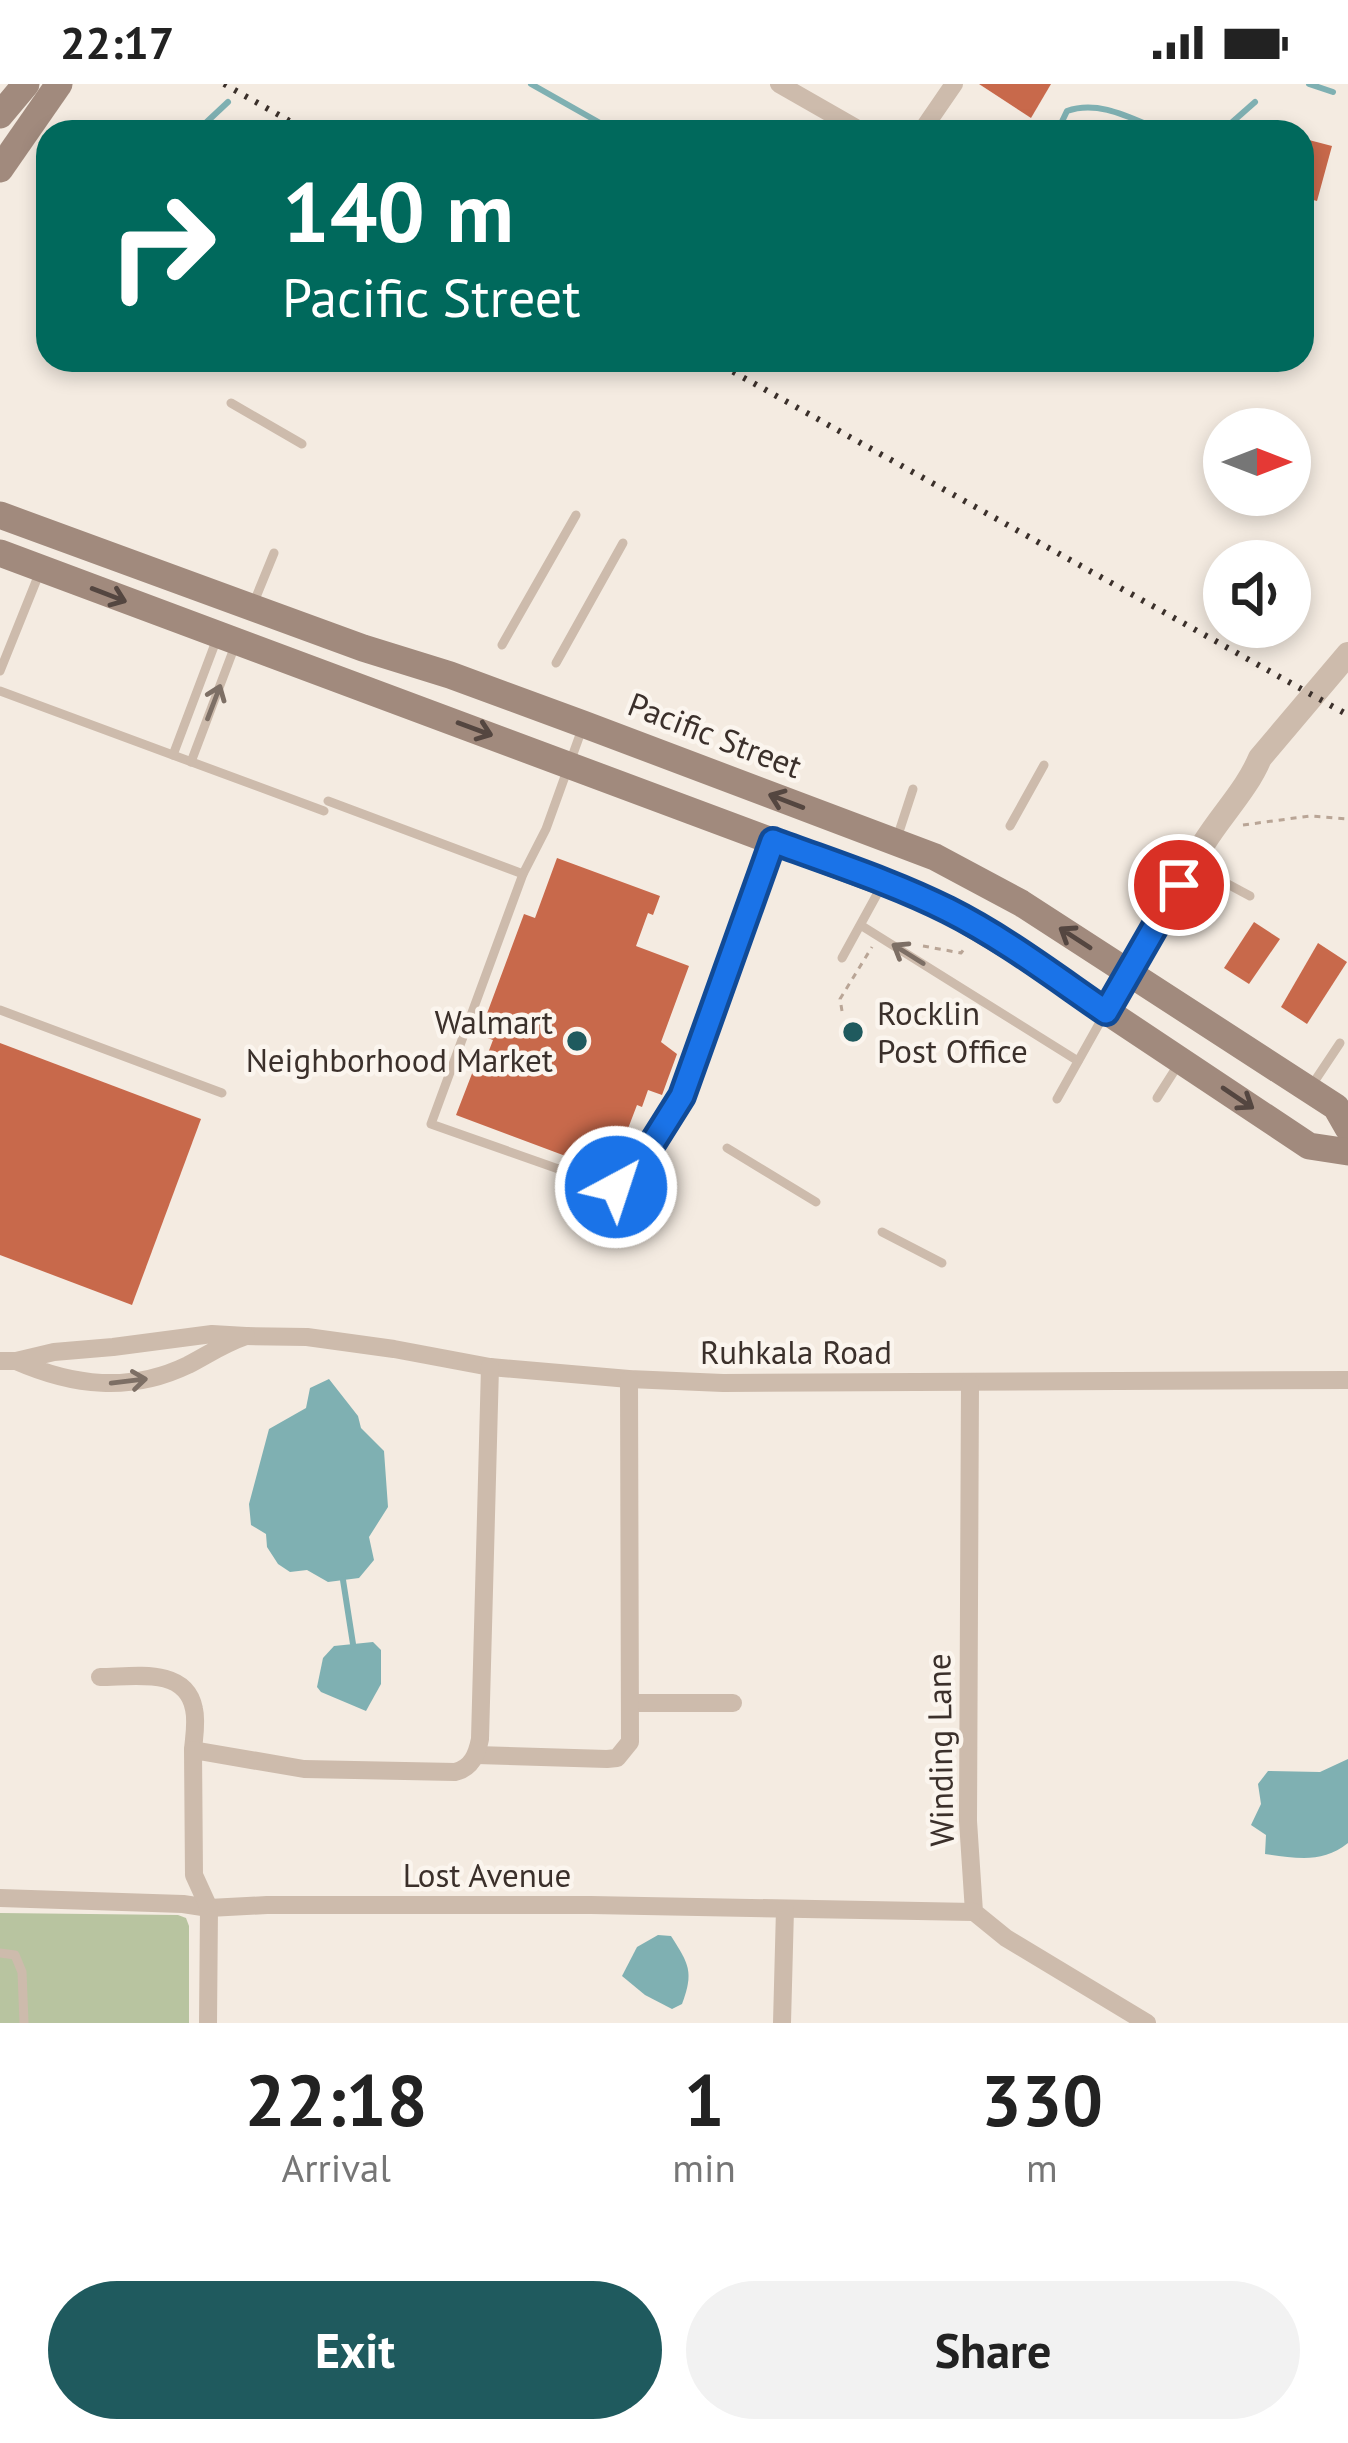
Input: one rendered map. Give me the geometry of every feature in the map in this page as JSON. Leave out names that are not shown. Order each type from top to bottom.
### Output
[{"type":"main road","points":[[0,115],[26,84]]},
{"type":"main road","points":[[0,169],[59,84]]},
{"type":"main road","name":"Pacific Street","points":[[6,513],[363,648],[584,724],[896,841],[982,879],[1336,1107],[1348,1128]]},
{"type":"main road","points":[[0,553],[910,892],[1013,949],[1309,1146],[1348,1152]]},
{"type":"main road","points":[[227,639],[250,626],[333,655],[363,648]]},
{"type":"street","points":[[779,84],[842,120]]},
{"type":"street","points":[[929,120],[954,84]]},
{"type":"street","points":[[1106,1012],[1191,864],[1260,758],[1348,653]]},
{"type":"street","points":[[1252,776],[1269,766],[1348,672]]},
{"type":"street","name":"Ruhkala Road","points":[[8,1361],[212,1334],[307,1337],[490,1367],[723,1383],[1348,1380]]},
{"type":"street","name":"Ruhkala Road","points":[[8,1361],[64,1379],[126,1384],[170,1372],[246,1336]]},
{"type":"street","points":[[193,1750],[304,1769],[464,1770],[480,1739],[490,1367]]},
{"type":"street","points":[[476,1754],[617,1758],[630,1742],[629,1379]]},
{"type":"street","name":"Winding Lane","points":[[970,1383],[968,1821],[974,1912]]},
{"type":"street","points":[[100,1677],[174,1679],[185,1689],[195,1712],[194,1875],[209,1908],[208,2023]]},
{"type":"street","points":[[630,1703],[733,1703]]},
{"type":"street","name":"Lost Avenue","points":[[0,1898],[209,1908],[382,1905],[974,1912]]},
{"type":"street","points":[[782,2023],[784,1909]]},
{"type":"street","points":[[974,1912],[1006,1938],[1147,2023]]},
{"type":"lane","points":[[231,403],[302,444]]},
{"type":"lane","points":[[502,645],[576,515]]},
{"type":"lane","points":[[556,664],[623,543]]},
{"type":"lane","points":[[252,607],[274,553]]},
{"type":"lane","points":[[0,671],[41,569]]},
{"type":"lane","points":[[173,755],[227,639]]},
{"type":"lane","points":[[191,762],[227,639]]},
{"type":"lane","points":[[0,691],[191,762],[523,874]]},
{"type":"lane","points":[[584,724],[431,1124],[616,1187],[628,1182],[682,1096],[773,841]]},
{"type":"lane","points":[[1010,826],[1044,765]]},
{"type":"lane","points":[[896,841],[913,789]]},
{"type":"lane","points":[[1191,864],[1250,896]]},
{"type":"lane","points":[[842,958],[884,883]]},
{"type":"lane","points":[[862,926],[1078,1060]]},
{"type":"lane","points":[[0,1010],[222,1093]]},
{"type":"lane","points":[[1058,1100],[1106,1012]]},
{"type":"lane","points":[[1309,1089],[1340,1042]]},
{"type":"lane","points":[[1156,1098],[1181,1060]]},
{"type":"lane","points":[[727,1148],[816,1202]]},
{"type":"lane","points":[[883,1232],[942,1263]]},
{"type":"lane","points":[[0,1953],[15,1955],[22,1972],[24,2023]]},
{"type":"path","points":[[1220,820],[1240,825],[1310,816],[1348,819]]},
{"type":"green space","points":[[0,1913],[186,1918],[189,2023],[0,2023]]},
{"type":"water","points":[[329,1379],[358,1416],[361,1428],[384,1451],[388,1507],[369,1537],[374,1560],[359,1578],[328,1582],[307,1570],[290,1572],[278,1564],[267,1547],[266,1534],[251,1525],[249,1504],[269,1429],[306,1408],[310,1388]]},
{"type":"water","points":[[373,1642],[381,1650],[381,1684],[366,1711],[321,1692],[317,1687],[323,1658],[334,1646]]},
{"type":"water","points":[[1348,1759],[1348,1843],[1318,1857],[1265,1854],[1266,1835],[1251,1825],[1261,1804],[1258,1784],[1268,1771],[1320,1772]]},
{"type":"water","points":[[658,1935],[671,1936],[688,1969],[682,2004],[672,2009],[622,1976],[637,1947]]},
{"type":"building","points":[[979,84],[1051,84],[1031,118]]},
{"type":"building","points":[[1314,141],[1332,146],[1314,200]]},
{"type":"building","name":"Walmart Neighborhood Market","points":[[557,858],[660,896],[636,946],[689,966],[661,1042],[677,1054],[662,1095],[648,1090],[642,1107],[637,1105],[611,1173],[456,1115],[473,1071],[480,1074],[493,1040],[479,1035],[524,914],[535,918]]},
{"type":"building","points":[[1254,922],[1280,939],[1249,984],[1224,968]]},
{"type":"building","points":[[1318,943],[1347,962],[1307,1024],[1281,1007]]},
{"type":"building","points":[[0,1043],[201,1119],[132,1305],[0,1255]]},
{"type":"waterway","points":[[531,84],[595,120]]},
{"type":"waterway","points":[[1309,84],[1333,92]]},
{"type":"waterway","points":[[209,120],[228,102]]},
{"type":"waterway","points":[[1235,120],[1255,102]]},
{"type":"waterway","points":[[1063,120],[1067,111],[1079,108],[1117,112],[1136,120]]},
{"type":"waterway","points":[[343,1580],[353,1644]]},
{"type":"railway","points":[[224,84],[288,120]]},
{"type":"railway","points":[[733,372],[1348,715]]},
{"type":"place","name":"Rocklin Post Office","points":[[853,1032]]},
{"type":"place","name":"Walmart Neighborhood Market","points":[[577,1041]]},
{"type":"route","points":[[616,1187],[628,1182],[682,1096],[773,841],[952,912],[1106,1012],[1179,885]]}]
